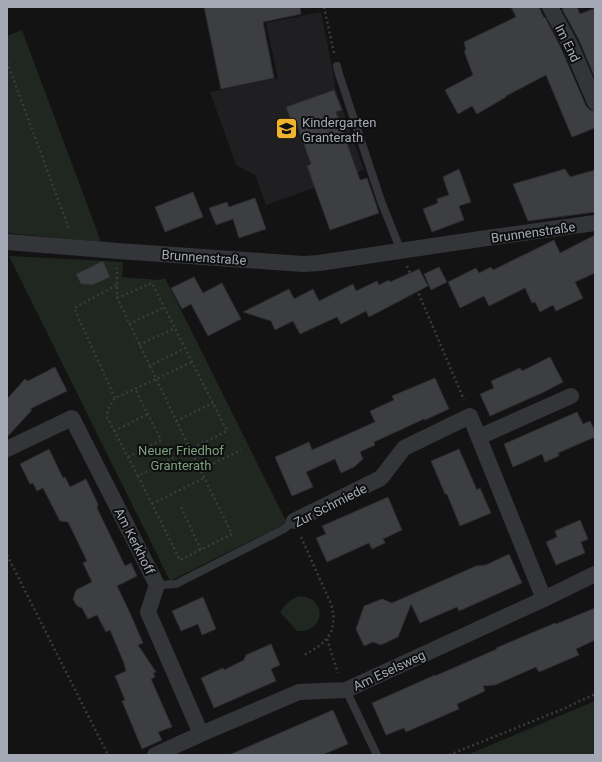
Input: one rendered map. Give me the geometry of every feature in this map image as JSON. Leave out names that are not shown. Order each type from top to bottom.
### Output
[{"type":"street","name":"Im End","points":[[550,7],[570,44],[595,102]]},
{"type":"street","name":"Brunnenstraße","points":[[7,242],[303,264],[319,263],[595,223]]},
{"type":"street","points":[[480,437],[571,396]]},
{"type":"street","points":[[470,416],[480,437],[544,599]]},
{"type":"street","name":"Zur Schmiede","points":[[294,521],[381,478],[404,448],[470,416]]},
{"type":"street","name":"Am Kerkhoff","points":[[7,449],[72,418],[157,585],[148,612],[201,734]]},
{"type":"street","name":"Am Eselsweg","points":[[155,755],[299,692],[346,690],[595,575]]},
{"type":"lane","points":[[337,66],[381,201],[401,251]]},
{"type":"lane","name":"Zur Schmiede","points":[[157,585],[176,584],[284,529],[294,521]]},
{"type":"lane","points":[[346,690],[377,755]]},
{"type":"path","points":[[324,7],[337,66]]},
{"type":"path","points":[[7,62],[76,248]]},
{"type":"path","points":[[118,251],[117,298],[129,324],[150,366],[156,379],[176,421],[232,534],[180,560],[107,417],[108,409],[115,398],[135,388],[156,379],[192,362]]},
{"type":"path","points":[[401,251],[470,416]]},
{"type":"path","points":[[117,298],[152,283],[227,431],[138,476]]},
{"type":"path","points":[[115,398],[74,308],[117,285]]},
{"type":"path","points":[[129,324],[165,307]]},
{"type":"path","points":[[140,346],[176,328]]},
{"type":"path","points":[[150,366],[185,348]]},
{"type":"path","points":[[128,457],[161,440],[135,388]]},
{"type":"path","points":[[176,421],[213,403]]},
{"type":"path","points":[[114,431],[148,413]]},
{"type":"path","points":[[200,470],[242,450]]},
{"type":"path","points":[[152,504],[204,478]]},
{"type":"path","points":[[181,507],[201,550]]},
{"type":"path","points":[[294,521],[331,604],[334,615],[333,626],[327,639],[302,656]]},
{"type":"path","points":[[7,555],[108,755]]},
{"type":"path","points":[[327,639],[337,672],[346,690]]},
{"type":"path","points":[[449,755],[563,709],[595,694]]},
{"type":"shaded area","name":"Kindergarten Granterath","points":[[321,12],[335,88],[364,170],[266,205],[255,175],[236,165],[210,92],[278,78],[266,23]]},
{"type":"green space","points":[[22,30],[101,242],[7,233],[7,36]]},
{"type":"green space","name":"Neuer Friedhof Granterath","points":[[9,256],[123,262],[122,277],[159,280],[165,278],[287,523],[170,581]]},
{"type":"green space","points":[[300,596],[309,598],[315,603],[319,608],[320,615],[318,621],[313,627],[306,630],[297,631],[280,612],[288,602]]},
{"type":"green space","points":[[595,701],[595,755],[467,755]]},
{"type":"building","points":[[204,7],[300,7],[301,14],[263,22],[274,78],[221,89]]},
{"type":"building","points":[[511,7],[539,7],[561,48],[586,106],[590,110],[595,111],[595,128],[572,137],[546,75],[506,96],[477,114],[472,106],[458,114],[445,90],[473,75],[464,51],[466,50],[464,42],[516,17]]},
{"type":"building","points":[[566,7],[577,7],[580,14],[595,8],[595,78],[579,40],[562,9]]},
{"type":"building","points":[[334,90],[342,110],[336,112],[360,180],[367,178],[379,213],[330,230],[307,166],[311,164],[297,125],[293,126],[286,107]]},
{"type":"building","points":[[459,169],[471,202],[459,206],[464,220],[432,232],[423,209],[438,203],[437,199],[449,195],[443,177]]},
{"type":"building","points":[[565,169],[570,177],[595,170],[595,212],[528,221],[513,184]]},
{"type":"building","points":[[193,192],[203,217],[165,232],[155,207]]},
{"type":"building","points":[[255,198],[266,229],[239,238],[233,219],[216,225],[209,208],[227,202],[229,207]]},
{"type":"building","points":[[595,235],[595,273],[575,282],[583,298],[556,311],[553,305],[540,312],[535,302],[532,303],[525,288],[489,306],[484,296],[460,308],[448,282],[476,268],[479,273],[491,267],[493,270],[554,240],[560,253]]},
{"type":"building","points":[[103,261],[110,277],[93,285],[81,284],[76,274]]},
{"type":"building","points":[[439,267],[447,282],[431,290],[424,274]]},
{"type":"building","points":[[419,269],[428,286],[369,317],[366,311],[341,324],[337,317],[300,334],[293,321],[275,330],[271,321],[243,312],[289,289],[294,299],[313,289],[319,301],[353,284],[356,291],[377,281],[379,285],[389,280],[390,282]]},
{"type":"building","points":[[194,277],[203,293],[222,283],[241,319],[208,336],[191,304],[182,309],[171,288]]},
{"type":"building","points":[[550,357],[563,382],[490,416],[480,394],[494,388],[491,381],[520,368],[522,371]]},
{"type":"building","points":[[55,367],[67,391],[30,409],[32,410],[7,437],[7,399],[25,379],[28,381]]},
{"type":"building","points":[[435,378],[449,409],[374,442],[375,445],[360,452],[363,459],[354,467],[341,473],[335,459],[306,472],[313,487],[292,496],[275,457],[309,442],[312,450],[375,422],[370,411],[394,400],[392,396]]},
{"type":"building","points":[[577,412],[583,424],[590,421],[595,431],[595,437],[558,453],[559,456],[545,462],[542,454],[513,467],[504,444]]},
{"type":"building","points":[[49,449],[63,478],[65,477],[70,487],[86,479],[98,504],[97,508],[125,566],[131,563],[137,576],[117,586],[143,643],[138,645],[156,672],[153,673],[155,677],[151,679],[172,727],[158,732],[162,740],[142,749],[122,701],[125,700],[115,676],[126,671],[110,630],[106,632],[97,615],[88,619],[82,608],[77,606],[73,599],[76,590],[92,582],[83,563],[87,561],[68,522],[60,521],[43,488],[37,491],[33,483],[30,484],[20,464]]},
{"type":"building","points":[[459,449],[477,490],[480,488],[491,513],[460,526],[431,461]]},
{"type":"building","points":[[388,497],[402,530],[383,539],[385,543],[372,549],[369,543],[327,562],[316,538],[326,534],[322,526]]},
{"type":"building","points":[[580,520],[588,539],[581,542],[585,553],[556,565],[546,542],[557,537],[555,531]]},
{"type":"building","points":[[509,554],[522,583],[459,611],[457,607],[420,623],[411,604],[398,637],[381,645],[373,642],[364,646],[356,629],[364,606],[382,599],[392,603],[476,566],[486,565]]},
{"type":"building","points":[[203,597],[216,629],[202,635],[198,624],[181,631],[172,611]]},
{"type":"building","points":[[595,608],[595,640],[576,649],[579,655],[539,672],[536,667],[495,685],[483,686],[485,691],[457,704],[459,709],[406,732],[404,728],[386,735],[372,703],[497,649],[496,648]]},
{"type":"building","points":[[271,644],[280,665],[271,669],[276,681],[214,708],[201,678],[223,668],[224,670],[244,660],[246,655]]},
{"type":"building","points":[[333,710],[348,744],[322,755],[229,755]]},
{"type":"place","name":"Kindergarten Granterath","points":[[286,129]]}]
